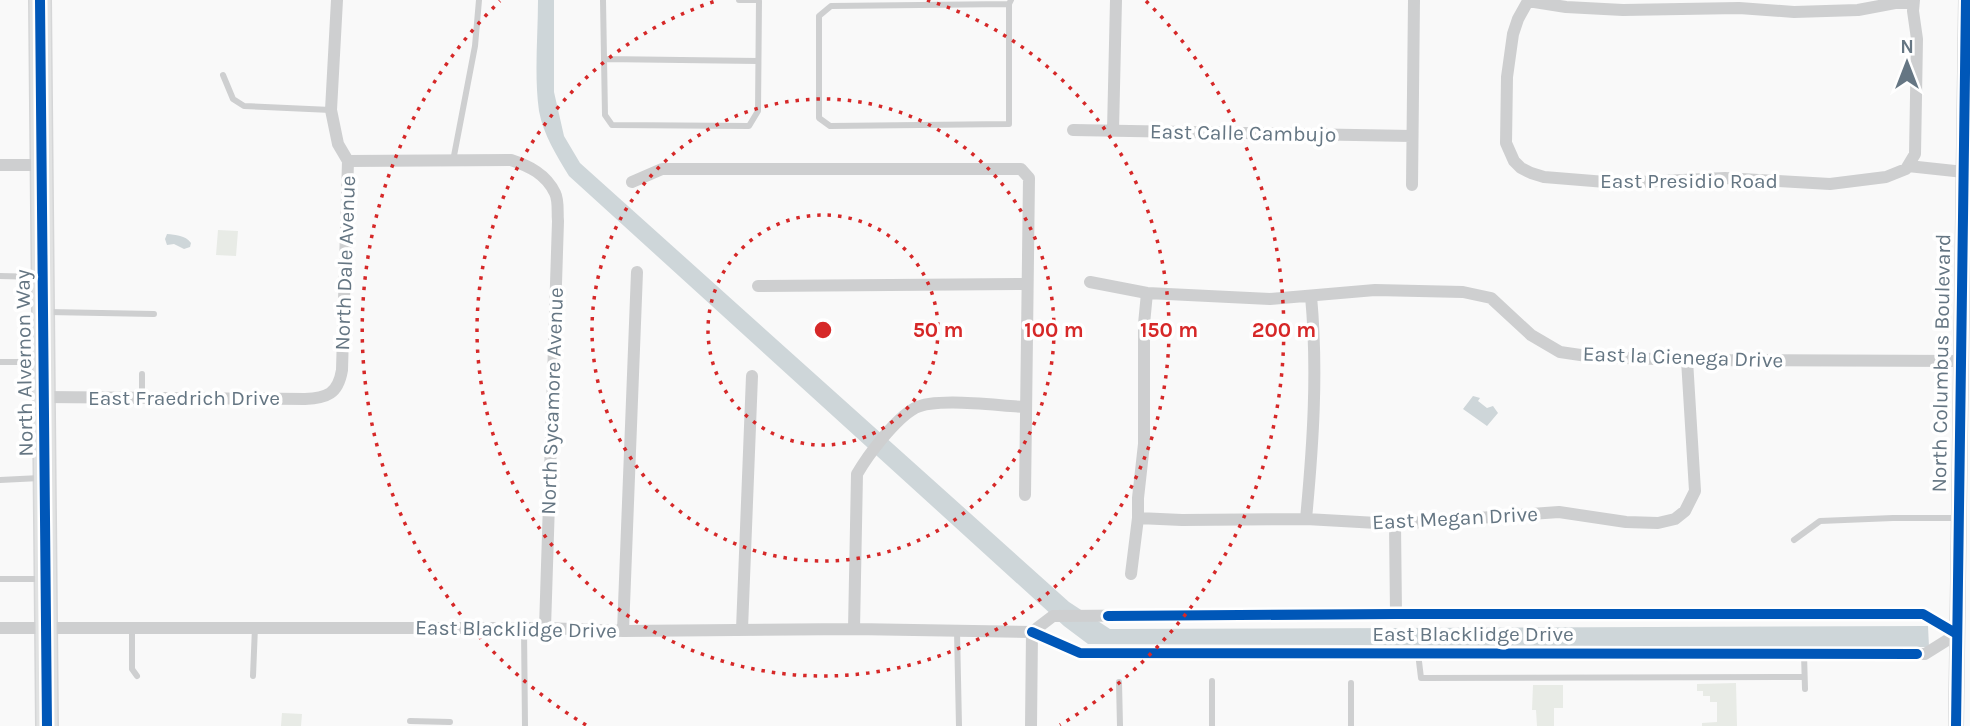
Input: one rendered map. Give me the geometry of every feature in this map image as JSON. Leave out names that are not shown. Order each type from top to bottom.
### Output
[{"type":"main road","name":"North Alvernon Way","points":[[40,0],[47,726]]},
{"type":"street","name":"North Dale Avenue","points":[[325,396],[338,387],[342,370],[348,161],[338,144],[331,110],[337,0]]},
{"type":"street","points":[[1113,131],[1116,0]]},
{"type":"street","points":[[1412,186],[1414,0]]},
{"type":"street","points":[[1528,0],[1623,10],[1739,8],[1794,12],[1858,10],[1914,1],[1917,40],[1915,154],[1908,166],[1964,172]]},
{"type":"street","name":"East Presidio Road","points":[[1528,0],[1513,34],[1507,77],[1506,143],[1514,161],[1531,173],[1544,177],[1618,183],[1726,178],[1830,184],[1886,177],[1908,166]]},
{"type":"street","name":"North Columbus Boulevard","points":[[1956,726],[1963,634],[1958,518],[1961,361],[1966,341],[1966,0]]},
{"type":"street","name":"East Calle Cambujo","points":[[1073,130],[1412,136]]},
{"type":"street","name":"North Sycamore Avenue","points":[[453,161],[511,160],[529,167],[545,178],[556,195],[558,221],[545,628]]},
{"type":"street","points":[[348,161],[453,161]]},
{"type":"street","points":[[0,165],[41,165]]},
{"type":"street","points":[[632,182],[662,169],[1021,169],[1029,178],[1024,495]]},
{"type":"street","points":[[623,631],[637,272]]},
{"type":"street","name":"East la Cienega Drive","points":[[1090,282],[1147,293],[1270,299],[1375,290],[1464,292],[1491,298],[1531,335],[1560,352],[1621,359],[1961,361]]},
{"type":"street","points":[[758,286],[1027,284]]},
{"type":"street","points":[[1131,574],[1144,444],[1144,324],[1147,293]]},
{"type":"street","points":[[1306,519],[1314,432],[1315,344],[1311,296]]},
{"type":"street","name":"East Megan Drive","points":[[1138,518],[1306,519],[1395,524],[1559,512],[1626,522],[1658,523],[1675,519],[1685,511],[1695,491],[1687,360]]},
{"type":"street","points":[[742,629],[752,376]]},
{"type":"street","name":"East Fraedrich Drive","points":[[43,397],[305,399],[325,396]]},
{"type":"street","points":[[854,629],[857,474],[866,459],[891,429],[915,408],[939,402],[1025,407]]},
{"type":"street","points":[[1395,524],[1396,614]]},
{"type":"street","name":"East Blacklidge Drive","points":[[1032,632],[1053,617],[1923,614],[1963,634]]},
{"type":"street","name":"East Blacklidge Drive","points":[[0,628],[545,628],[623,631],[854,629],[1032,632],[1080,653],[1925,654],[1963,634]]},
{"type":"street","points":[[1031,726],[1032,632]]},
{"type":"lane","points":[[453,161],[475,46],[478,0]]},
{"type":"lane","points":[[603,0],[605,115],[612,125],[749,126],[758,111],[759,0],[739,0]]},
{"type":"lane","points":[[1010,2],[1009,124],[830,126],[820,118],[819,16],[831,6],[1010,2]]},
{"type":"lane","points":[[604,60],[758,61]]},
{"type":"lane","points":[[223,75],[233,99],[244,106],[331,110]]},
{"type":"lane","points":[[0,276],[42,277]]},
{"type":"lane","points":[[42,312],[154,314]]},
{"type":"lane","points":[[0,362],[43,362]]},
{"type":"lane","points":[[142,374],[142,399]]},
{"type":"lane","points":[[0,480],[44,478]]},
{"type":"lane","points":[[1794,540],[1820,521],[1893,517],[1958,518]]},
{"type":"lane","points":[[0,579],[46,579]]},
{"type":"lane","points":[[132,627],[132,669],[137,676]]},
{"type":"lane","points":[[253,676],[255,627]]},
{"type":"lane","points":[[524,628],[525,726]]},
{"type":"lane","points":[[957,631],[959,726]]},
{"type":"lane","points":[[1418,653],[1421,678],[1804,677]]},
{"type":"lane","points":[[1804,654],[1805,689]]},
{"type":"lane","points":[[1212,681],[1212,726]]},
{"type":"lane","points":[[1119,682],[1120,726]]},
{"type":"lane","points":[[1351,683],[1351,726]]},
{"type":"lane","points":[[411,721],[450,722]]},
{"type":"shaded area","points":[[538,0],[554,0],[554,92],[564,136],[580,163],[1069,602],[1110,629],[1928,626],[1929,647],[1088,644],[1064,626],[569,176],[547,136],[539,111],[536,70]]},
{"type":"shaded area","points":[[218,230],[238,231],[236,256],[216,255]]},
{"type":"shaded area","points":[[167,234],[186,238],[191,243],[190,247],[184,249],[174,244],[167,245]]},
{"type":"shaded area","points":[[1473,396],[1480,398],[1478,401],[1487,408],[1493,406],[1498,413],[1487,426],[1463,409]]},
{"type":"shaded area","points":[[1736,683],[1737,726],[1702,726],[1702,723],[1717,722],[1717,702],[1710,702],[1710,696],[1703,696],[1703,691],[1697,691],[1697,684]]},
{"type":"shaded area","points":[[1533,685],[1563,685],[1563,708],[1554,708],[1554,726],[1537,726],[1536,710],[1532,710]]},
{"type":"shaded area","points":[[282,713],[302,714],[301,726],[281,726]]},
{"type":"cycle path","points":[[40,0],[47,726]]},
{"type":"cycle path","points":[[1956,726],[1966,0]]},
{"type":"cycle path","points":[[1108,616],[1923,614],[1957,634]]},
{"type":"cycle path","points":[[1032,632],[1080,653],[1917,654]]}]
